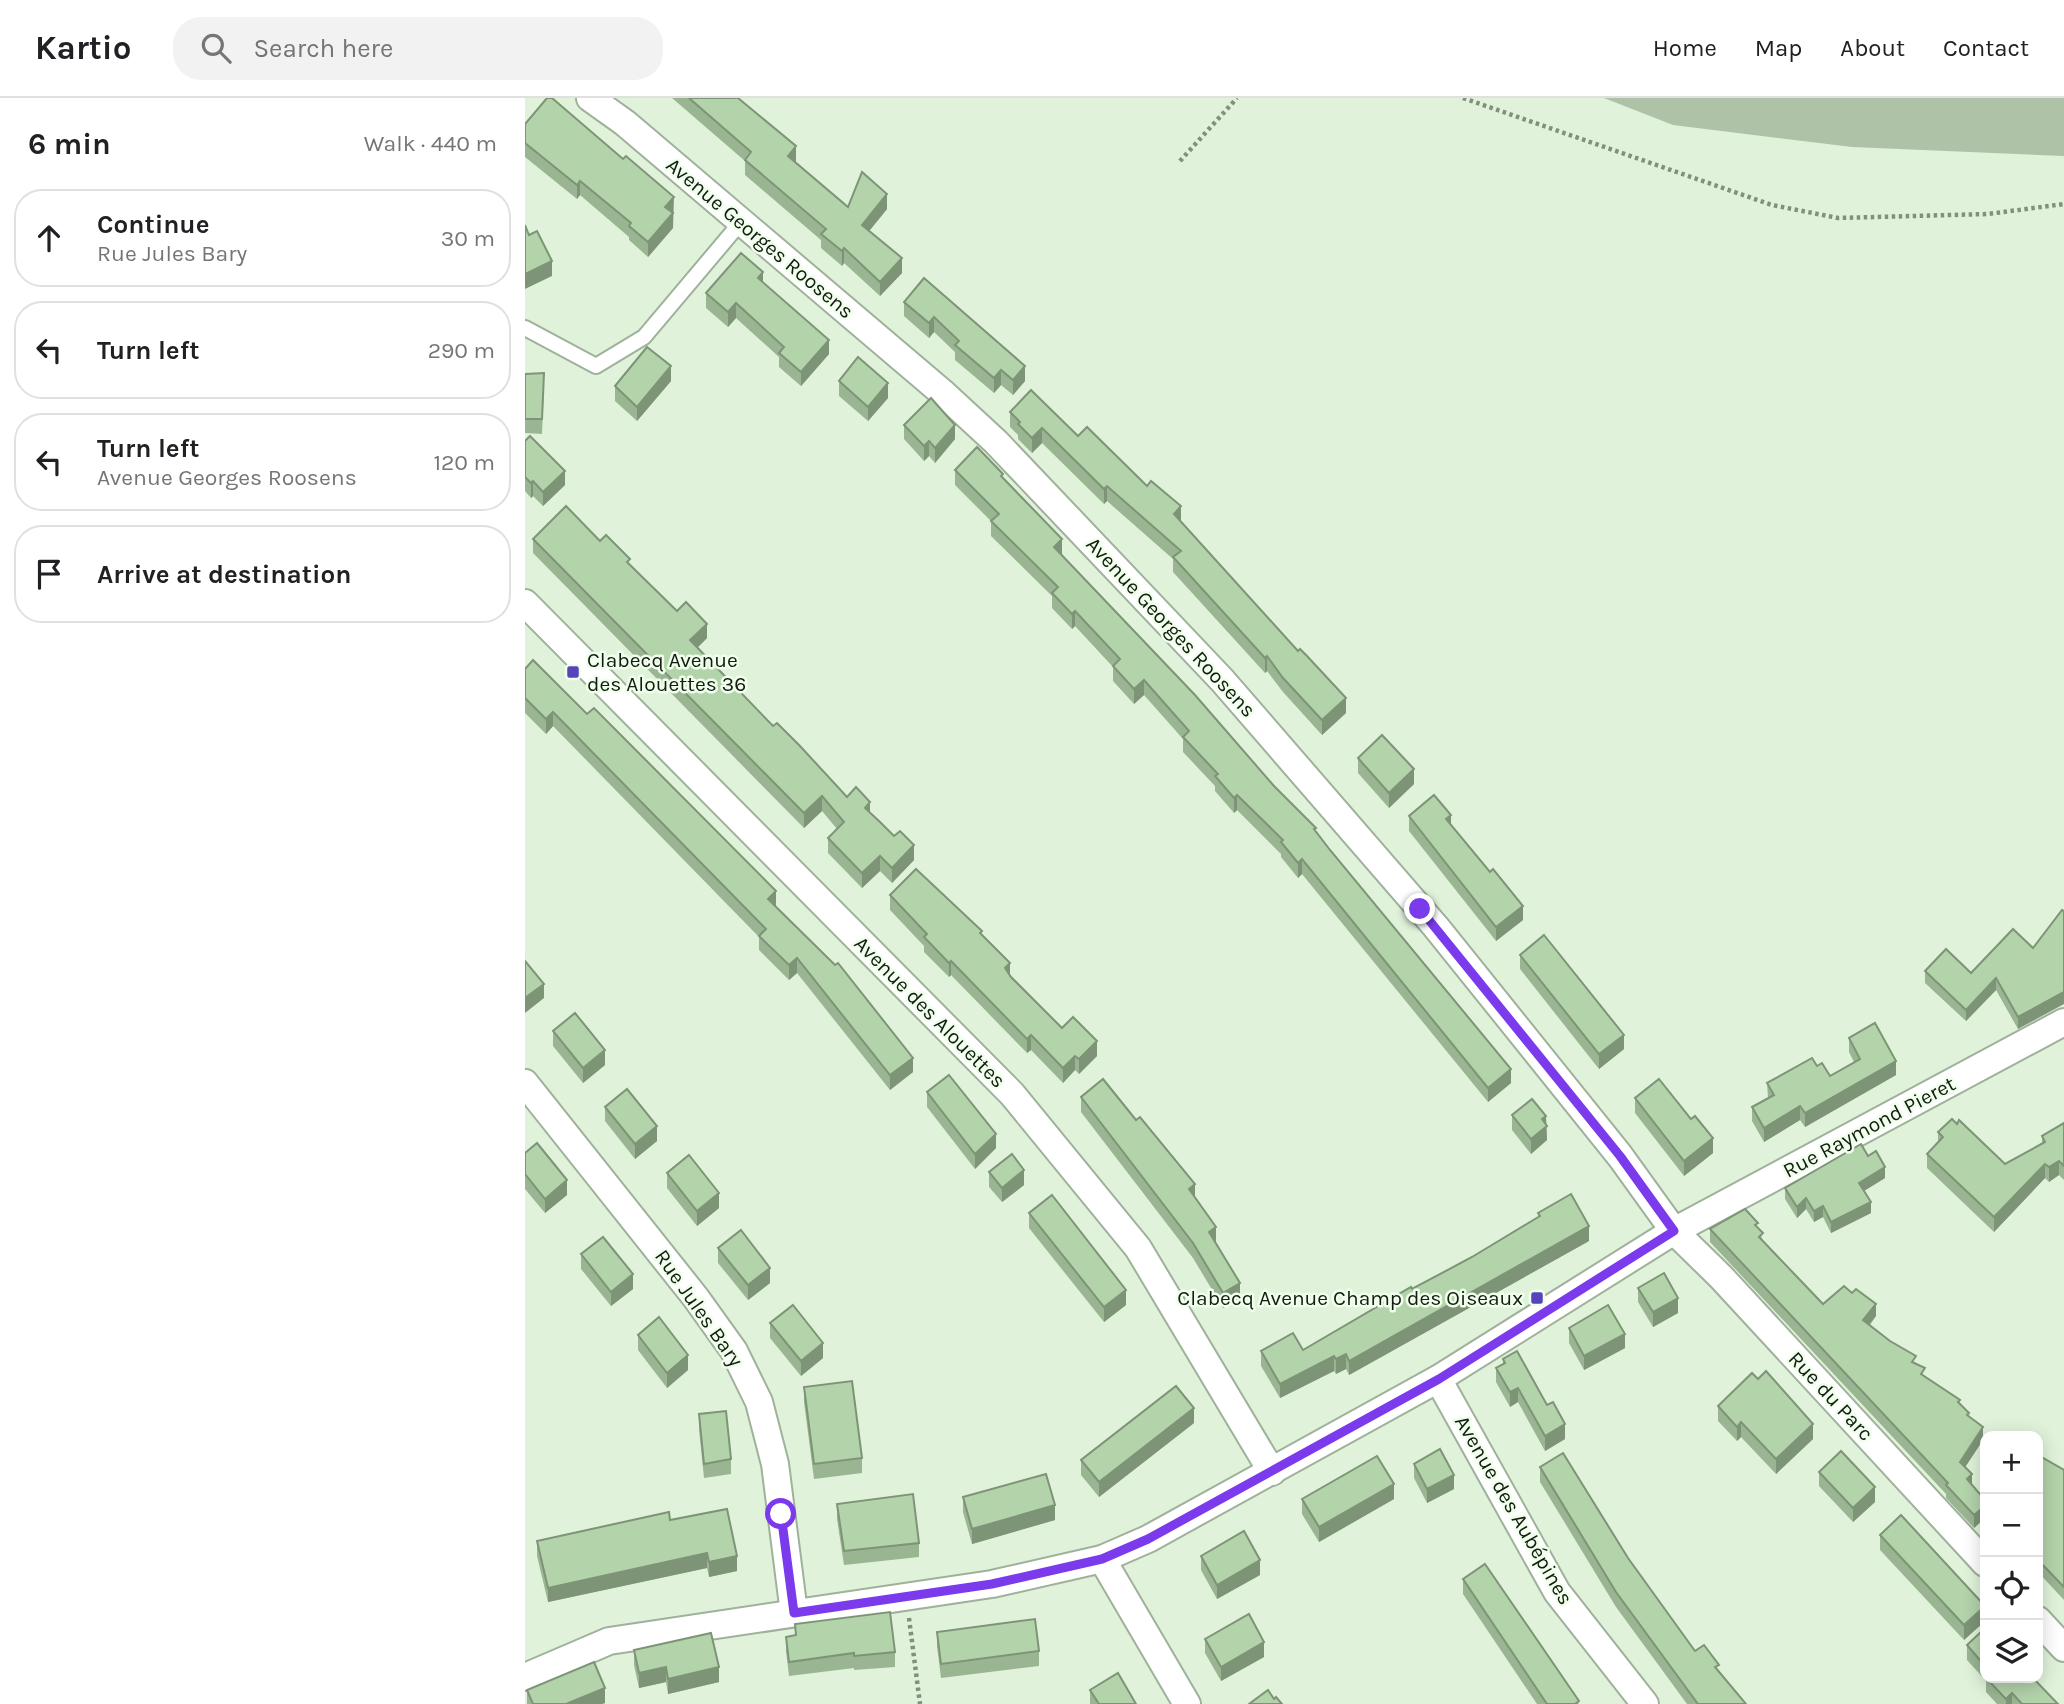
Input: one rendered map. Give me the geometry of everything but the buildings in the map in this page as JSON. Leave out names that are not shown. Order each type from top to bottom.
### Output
[{"type":"street","name":"Avenue Georges Roosens","points":[[590,98],[625,124],[741,222],[944,394],[996,442],[1223,680],[1436,927],[1620,1156],[1674,1231]]},
{"type":"street","name":"Avenue des Alouettes","points":[[525,603],[1020,1103],[1138,1248],[1272,1472]]},
{"type":"street","name":"Rue Raymond Pieret","points":[[525,1677],[609,1641],[992,1584],[1102,1559],[1148,1539],[1439,1379],[1674,1231],[2064,1022]]},
{"type":"street","name":"Rue Jules Bary","points":[[525,1083],[697,1298],[734,1351],[759,1402],[775,1464],[794,1613]]},
{"type":"street","name":"Rue du Parc","points":[[1674,1231],[1721,1277],[1980,1558]]},
{"type":"street","name":"Avenue des Aubépines","points":[[1439,1379],[1557,1592],[1645,1704]]},
{"type":"street","points":[[1102,1559],[1187,1704]]},
{"type":"street","points":[[2043,1625],[2064,1648]]},
{"type":"lane","points":[[525,328],[596,366],[644,337],[741,222]]},
{"type":"path","points":[[1180,161],[1237,98]]},
{"type":"path","points":[[1463,98],[1772,205],[1838,218],[1988,214],[2064,204]]},
{"type":"path","points":[[907,1598],[920,1704]]},
{"type":"green space","points":[[1604,98],[2064,98],[2064,156],[1852,147],[1673,125]]},
{"type":"place","name":"Clabecq Avenue des Alouettes 36","points":[[573,672]]},
{"type":"place","name":"Clabecq Avenue Champ des Oiseaux","points":[[1537,1298]]},
{"type":"route","points":[[781,1514],[794,1613],[992,1584],[1102,1559],[1148,1539],[1439,1379],[1674,1231],[1620,1156],[1420,909]]}]
